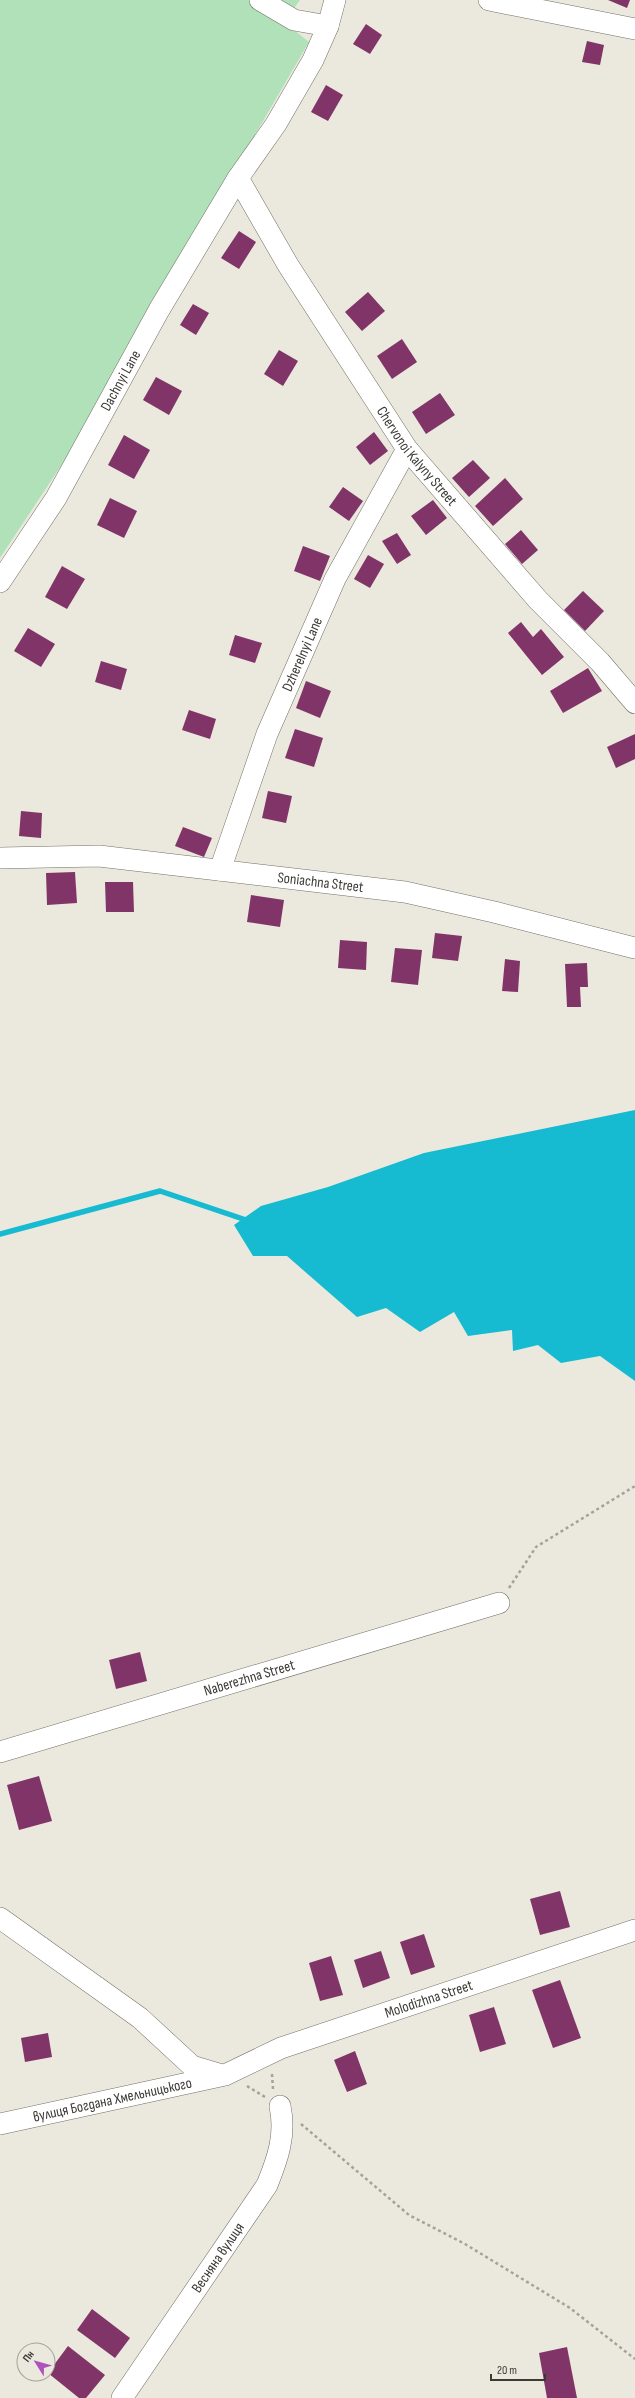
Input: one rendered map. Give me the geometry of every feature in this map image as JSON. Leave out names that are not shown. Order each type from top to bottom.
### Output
[{"type":"street","points":[[260,0],[294,20],[328,26]]},
{"type":"street","name":"Dachnyi Lane","points":[[0,582],[56,498],[159,310],[238,178],[276,124],[313,60],[328,26],[335,0]]},
{"type":"street","points":[[489,0],[635,29]]},
{"type":"street","name":"Chervonoi Kalyny Street","points":[[238,178],[288,266],[407,449],[538,600],[600,662],[635,703]]},
{"type":"street","name":"Dzherelnyi Lane","points":[[220,870],[267,734],[335,579],[407,449]]},
{"type":"street","name":"Soniachna Street","points":[[0,858],[99,856],[405,892],[494,912],[635,948]]},
{"type":"street","name":"Naberezhna Street","points":[[0,1752],[499,1603]]},
{"type":"street","points":[[0,1918],[10,1933],[140,2018],[192,2066],[225,2075]]},
{"type":"street","name":"Molodizhna Street","points":[[225,2075],[281,2048],[635,1930]]},
{"type":"street","name":"вулиця Богдана Хмельницького","points":[[0,2124],[225,2075]]},
{"type":"street","name":"Весняна вулиця","points":[[122,2398],[267,2185],[278,2160],[283,2137],[283,2120],[280,2106]]},
{"type":"path","points":[[499,1603],[536,1547],[635,1486]]},
{"type":"path","points":[[280,2106],[272,2081],[274,2064],[281,2048]]},
{"type":"path","points":[[225,2075],[280,2106],[409,2215],[465,2244],[570,2308],[635,2359]]},
{"type":"green space","points":[[0,0],[300,0],[284,22],[309,42],[74,446],[0,558]]},
{"type":"water","points":[[635,1110],[635,1381],[600,1356],[561,1363],[538,1345],[513,1351],[512,1330],[468,1336],[454,1312],[420,1332],[386,1308],[357,1317],[287,1256],[253,1256],[234,1225],[261,1206],[328,1187],[424,1153]]},
{"type":"building","points":[[608,0],[630,0],[627,8]]},
{"type":"building","points":[[366,24],[382,35],[370,54],[353,44]]},
{"type":"building","points":[[587,41],[604,45],[600,65],[582,62]]},
{"type":"building","points":[[326,85],[343,95],[328,121],[311,112]]},
{"type":"building","points":[[239,231],[256,242],[239,269],[221,258]]},
{"type":"building","points":[[368,292],[385,311],[362,331],[345,312]]},
{"type":"building","points":[[193,304],[209,313],[196,335],[180,325]]},
{"type":"building","points":[[402,339],[417,362],[392,379],[377,356]]},
{"type":"building","points":[[279,350],[298,361],[283,386],[264,374]]},
{"type":"building","points":[[156,377],[182,391],[169,415],[143,400]]},
{"type":"building","points":[[440,393],[455,415],[426,434],[412,412]]},
{"type":"building","points":[[374,432],[388,451],[370,465],[356,447]]},
{"type":"building","points":[[124,435],[150,450],[134,479],[108,465]]},
{"type":"building","points":[[473,460],[490,478],[469,497],[452,478]]},
{"type":"building","points":[[505,478],[523,499],[493,526],[475,506]]},
{"type":"building","points":[[343,487],[363,501],[349,521],[329,507]]},
{"type":"building","points":[[110,498],[137,511],[124,538],[97,525]]},
{"type":"building","points":[[433,500],[447,518],[426,535],[411,516]]},
{"type":"building","points":[[521,530],[538,550],[522,564],[505,544]]},
{"type":"building","points":[[397,533],[411,555],[397,564],[382,541]]},
{"type":"building","points":[[303,546],[330,556],[320,581],[294,571]]},
{"type":"building","points":[[368,555],[384,564],[370,588],[354,579]]},
{"type":"building","points":[[62,566],[85,579],[67,609],[45,597]]},
{"type":"building","points":[[583,591],[604,611],[585,631],[564,610]]},
{"type":"building","points":[[521,622],[533,637],[541,629],[564,657],[542,675],[508,633]]},
{"type":"building","points":[[28,628],[55,644],[41,667],[14,651]]},
{"type":"building","points":[[235,635],[262,643],[255,663],[229,655]]},
{"type":"building","points":[[101,661],[127,669],[121,690],[95,682]]},
{"type":"building","points":[[588,668],[602,691],[563,713],[550,691]]},
{"type":"building","points":[[306,681],[331,691],[320,718],[296,708]]},
{"type":"building","points":[[189,710],[216,719],[210,739],[182,730]]},
{"type":"building","points":[[295,729],[323,738],[314,767],[285,758]]},
{"type":"building","points":[[635,734],[635,759],[616,768],[607,747]]},
{"type":"building","points":[[268,791],[292,796],[286,823],[262,818]]},
{"type":"building","points":[[21,811],[42,813],[41,838],[19,836]]},
{"type":"building","points":[[183,827],[212,838],[204,857],[175,846]]},
{"type":"building","points":[[75,872],[77,903],[47,905],[46,873]]},
{"type":"building","points":[[105,882],[133,882],[134,912],[106,912]]},
{"type":"building","points":[[251,895],[284,900],[280,927],[247,922]]},
{"type":"building","points":[[435,933],[462,936],[458,961],[432,958]]},
{"type":"building","points":[[340,940],[367,942],[366,970],[338,968]]},
{"type":"building","points":[[395,948],[422,950],[418,985],[391,982]]},
{"type":"building","points":[[505,959],[520,961],[518,992],[502,991]]},
{"type":"building","points":[[587,963],[588,987],[580,987],[581,1007],[567,1007],[565,964]]},
{"type":"building","points":[[140,1652],[147,1681],[116,1689],[109,1660]]},
{"type":"building","points":[[39,1776],[52,1821],[19,1830],[7,1785]]},
{"type":"building","points":[[560,1891],[570,1927],[540,1935],[530,1899]]},
{"type":"building","points":[[424,1934],[435,1967],[411,1975],[400,1942]]},
{"type":"building","points":[[381,1951],[390,1978],[363,1988],[354,1960]]},
{"type":"building","points":[[331,1956],[343,1995],[320,2001],[309,1963]]},
{"type":"building","points":[[560,1980],[581,2038],[553,2048],[532,1990]]},
{"type":"building","points":[[494,2007],[506,2044],[480,2052],[469,2015]]},
{"type":"building","points":[[48,2033],[52,2057],[25,2062],[21,2038]]},
{"type":"building","points":[[355,2051],[367,2084],[347,2092],[334,2060]]},
{"type":"building","points":[[92,2309],[130,2338],[115,2358],[77,2330]]},
{"type":"building","points":[[68,2346],[105,2375],[86,2398],[79,2398],[56,2379],[56,2362]]},
{"type":"building","points":[[567,2347],[577,2398],[547,2398],[539,2353]]},
{"type":"waterway","points":[[0,1234],[160,1191],[249,1221]]}]
